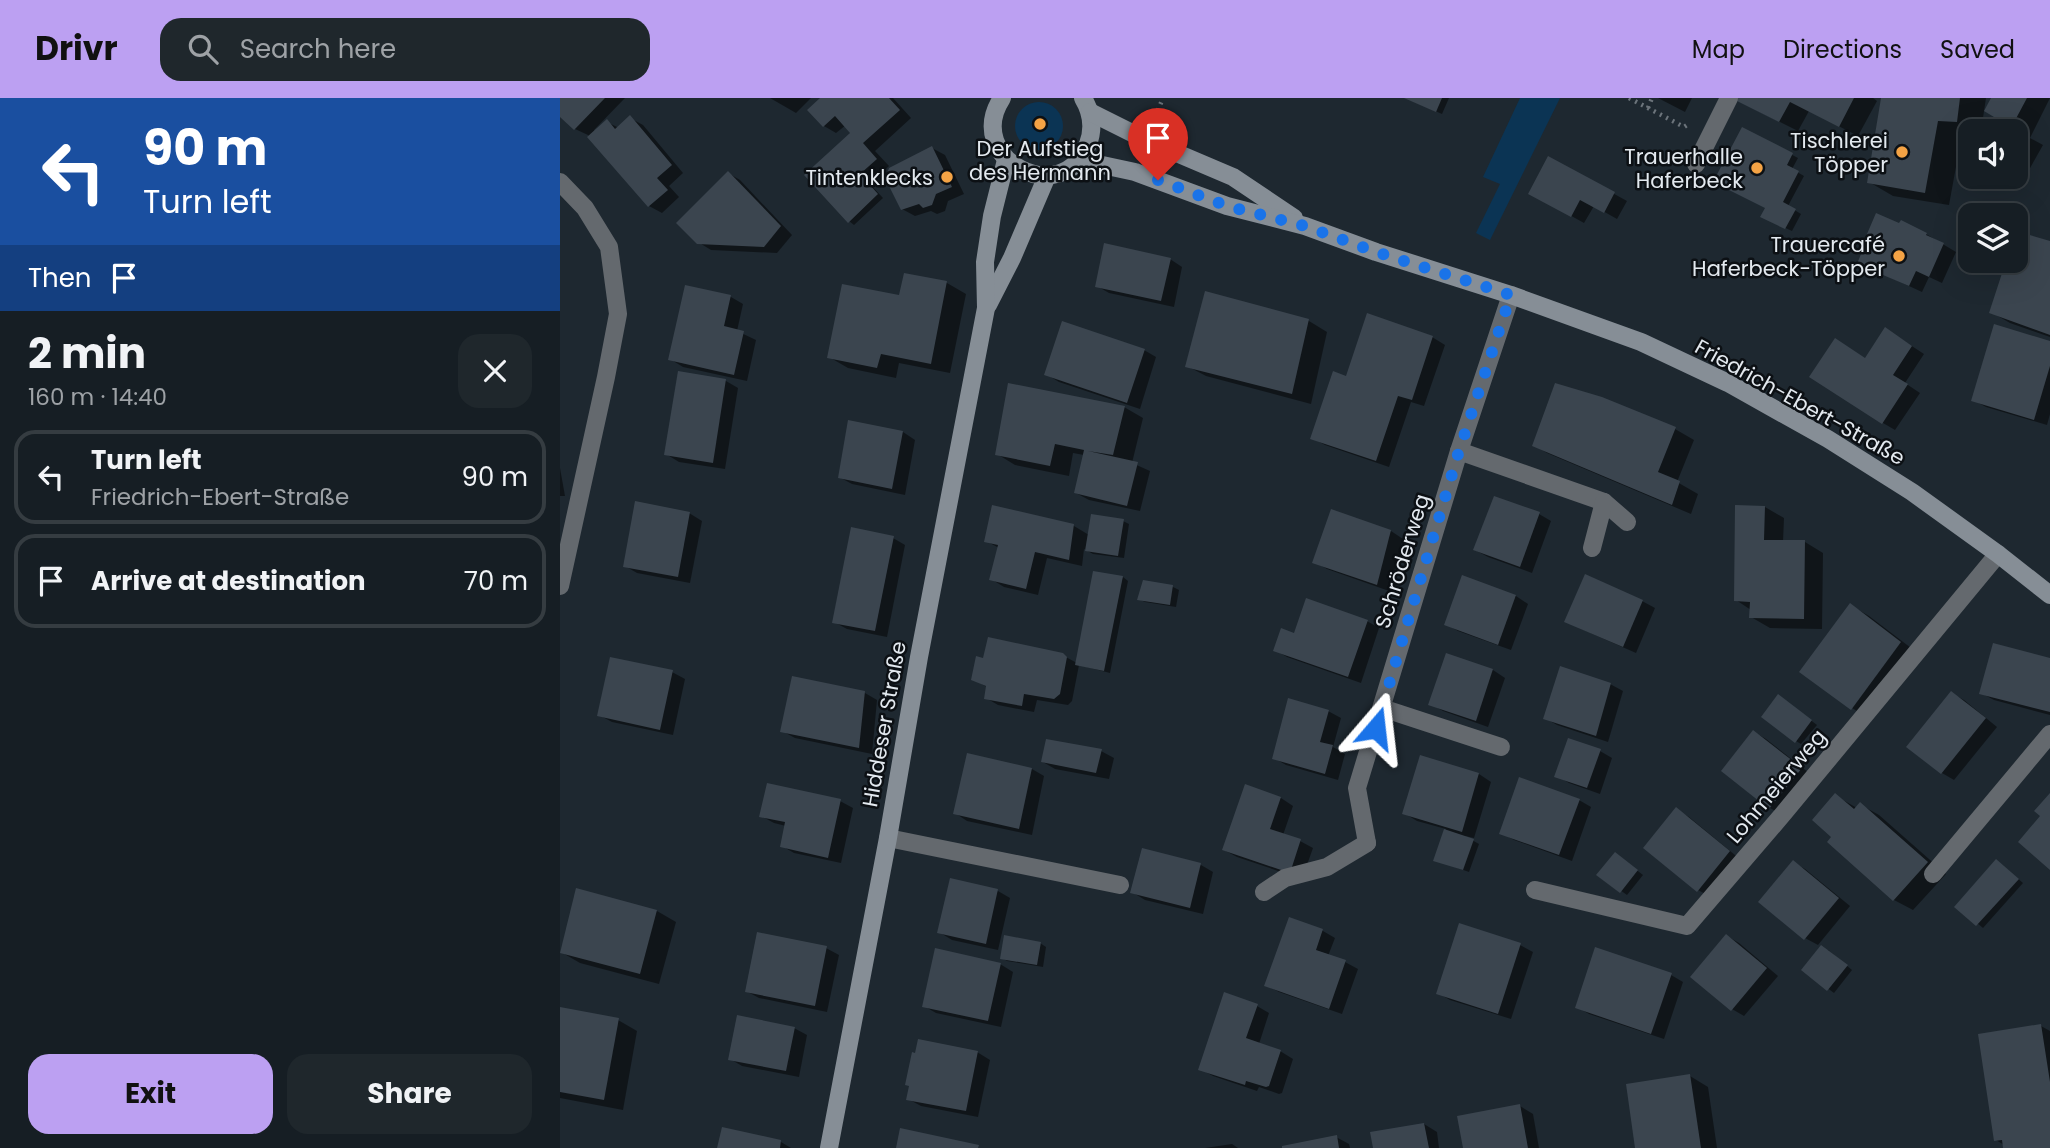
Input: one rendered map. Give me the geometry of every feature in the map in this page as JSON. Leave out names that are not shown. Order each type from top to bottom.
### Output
[{"type":"main road","points":[[981,98],[998,105],[994,137],[1006,160],[1018,169],[1047,176],[1070,168],[1086,149],[1092,134],[1087,105]]},
{"type":"main road","name":"Friedrich-Ebert-Straße","points":[[1087,105],[1146,140],[1233,177],[1305,226]]},
{"type":"main road","name":"Hiddeser Straße","points":[[829,1148],[986,308],[985,262],[992,216],[1006,160]]},
{"type":"main road","name":"Friedrich-Ebert-Straße","points":[[1079,160],[1135,172],[1227,206],[1305,226],[1641,342],[1728,383],[1828,439],[1912,492],[2050,595]]},
{"type":"main road","name":"Hiddeser Straße","points":[[986,308],[1012,258],[1047,176]]},
{"type":"street","points":[[1696,164],[1729,98]]},
{"type":"street","points":[[560,182],[585,208],[609,247],[618,314],[560,586]]},
{"type":"street","name":"Schröderweg","points":[[1264,892],[1285,877],[1327,867],[1367,843],[1357,788],[1459,451],[1511,295]]},
{"type":"street","points":[[1459,451],[1604,502],[1627,522]]},
{"type":"street","points":[[1592,548],[1604,502]]},
{"type":"street","name":"Lohmeierweg","points":[[1535,890],[1687,926],[1998,554]]},
{"type":"street","points":[[1382,708],[1501,747]]},
{"type":"street","points":[[1933,874],[2050,734]]},
{"type":"street","points":[[888,838],[1120,885]]},
{"type":"path","points":[[1629,98],[1684,127],[1692,122]]},
{"type":"path","points":[[1648,108],[1652,98]]},
{"type":"shaded area","points":[[1520,98],[1560,98],[1490,240],[1476,233],[1500,184],[1483,177]]},
{"type":"shaded area","points":[[1039,102],[1056,109],[1063,126],[1056,143],[1039,150],[1022,143],[1015,126],[1022,109]]},
{"type":"building","points":[[560,98],[605,98],[574,130],[560,117]]},
{"type":"building","points":[[820,98],[889,98],[900,110],[863,143],[877,159],[860,174],[878,194],[848,223],[804,175],[850,133],[835,116],[823,127],[807,110]]},
{"type":"building","points":[[1404,98],[1442,98],[1436,112]]},
{"type":"building","points":[[1738,98],[1854,98],[1839,127],[1790,102],[1779,122],[1737,101]]},
{"type":"building","name":"Tischlerei Töpper","points":[[1881,98],[1960,98],[1957,122],[1938,121],[1925,193],[1867,183]]},
{"type":"building","points":[[1991,98],[2027,98],[2016,119],[1997,119],[1984,111]]},
{"type":"building","points":[[630,115],[672,165],[657,178],[668,190],[648,207],[587,137],[607,119],[615,129]]},
{"type":"building","name":"Trauerhalle Haferbeck","points":[[1742,127],[1793,153],[1787,165],[1799,171],[1783,202],[1796,209],[1785,229],[1760,217],[1765,208],[1713,182]]},
{"type":"building","points":[[932,146],[952,187],[936,194],[932,205],[923,208],[919,204],[901,210],[888,184],[889,168]]},
{"type":"building","points":[[1548,156],[1615,192],[1604,213],[1580,200],[1571,217],[1528,194]]},
{"type":"building","points":[[728,171],[781,226],[764,247],[697,244],[676,223]]},
{"type":"building","name":"Trauercafé Haferbeck-Töpper","points":[[1876,213],[1899,223],[1901,220],[1944,243],[1929,277],[1916,271],[1909,286],[1857,264]]},
{"type":"building","points":[[2028,235],[2050,241],[2050,335],[1989,313],[2002,273],[2028,273]]},
{"type":"building","points":[[1104,243],[1171,258],[1161,301],[1095,287]]},
{"type":"building","points":[[904,273],[947,281],[931,364],[881,354],[877,368],[827,358],[842,284],[899,295]]},
{"type":"building","points":[[685,285],[731,295],[724,326],[744,331],[734,375],[668,360]]},
{"type":"building","points":[[1205,291],[1309,319],[1292,394],[1185,367]]},
{"type":"building","points":[[1367,313],[1433,336],[1412,400],[1398,396],[1376,461],[1310,439],[1333,371],[1346,376]]},
{"type":"building","points":[[1062,321],[1145,349],[1127,403],[1044,375]]},
{"type":"building","points":[[1994,324],[2050,341],[2050,366],[2034,420],[1971,401]]},
{"type":"building","points":[[1885,327],[1912,346],[1893,375],[1908,384],[1882,424],[1809,377],[1835,338],[1865,358]]},
{"type":"building","points":[[678,371],[726,379],[713,463],[664,455]]},
{"type":"building","points":[[1008,383],[1125,406],[1113,455],[1088,451],[1138,462],[1127,506],[1074,493],[1084,450],[1055,444],[1050,466],[995,455]]},
{"type":"building","points":[[1555,383],[1602,397],[1676,427],[1658,472],[1680,481],[1672,505],[1532,446]]},
{"type":"building","points":[[848,420],[903,431],[892,489],[838,478]]},
{"type":"building","points":[[1494,496],[1540,512],[1520,567],[1473,550]]},
{"type":"building","points":[[635,501],[690,512],[678,577],[623,567]]},
{"type":"building","points":[[992,505],[1074,524],[1069,560],[1035,552],[1026,589],[989,580],[998,545],[984,542]]},
{"type":"building","points":[[1735,505],[1765,506],[1764,540],[1805,540],[1804,619],[1749,618],[1750,602],[1734,601]]},
{"type":"building","points":[[1331,509],[1391,530],[1377,585],[1312,563]]},
{"type":"building","points":[[1091,514],[1124,519],[1118,556],[1085,551]]},
{"type":"building","points":[[851,527],[894,536],[875,631],[832,623]]},
{"type":"building","points":[[1093,571],[1123,576],[1104,671],[1075,665]]},
{"type":"building","points":[[1585,574],[1643,600],[1623,647],[1564,622]]},
{"type":"building","points":[[1462,575],[1516,595],[1498,645],[1444,625]]},
{"type":"building","points":[[1143,580],[1173,585],[1170,605],[1137,600]]},
{"type":"building","points":[[1306,598],[1368,620],[1348,677],[1273,651],[1281,628],[1294,633]]},
{"type":"building","points":[[1850,603],[1901,642],[1851,710],[1799,672]]},
{"type":"building","points":[[988,637],[1063,653],[1067,657],[1060,694],[1054,699],[1024,694],[1022,706],[984,699],[986,686],[971,680],[976,656],[983,658]]},
{"type":"building","points":[[1993,643],[2050,658],[2050,712],[1979,694]]},
{"type":"building","points":[[1446,653],[1493,669],[1476,721],[1428,705]]},
{"type":"building","points":[[610,657],[673,670],[660,730],[597,716]]},
{"type":"building","points":[[1560,666],[1611,683],[1596,736],[1543,719]]},
{"type":"building","points":[[792,676],[865,691],[859,748],[780,732]]},
{"type":"building","points":[[1951,691],[1986,718],[1941,774],[1906,747]]},
{"type":"building","points":[[1778,694],[1812,720],[1795,743],[1761,717]]},
{"type":"building","points":[[1288,698],[1329,710],[1320,742],[1333,745],[1325,774],[1272,759]]},
{"type":"building","points":[[1753,730],[1802,768],[1769,809],[1721,771]]},
{"type":"building","points":[[1568,738],[1601,749],[1587,788],[1554,777]]},
{"type":"building","points":[[1046,739],[1102,749],[1096,773],[1041,762]]},
{"type":"building","points":[[967,753],[1032,768],[1019,829],[953,814]]},
{"type":"building","points":[[1420,755],[1479,773],[1462,832],[1402,814]]},
{"type":"building","points":[[1519,777],[1580,799],[1559,855],[1499,834]]},
{"type":"building","points":[[767,783],[841,799],[828,858],[780,847],[785,822],[759,817]]},
{"type":"building","points":[[1245,784],[1281,797],[1270,829],[1301,839],[1290,873],[1222,850]]},
{"type":"building","points":[[1835,793],[1854,809],[1860,802],[1928,862],[1893,901],[1827,842],[1831,837],[1812,820]]},
{"type":"building","points":[[2050,793],[2050,870],[2018,842],[2040,816],[2034,811]]},
{"type":"building","points":[[1676,807],[1730,851],[1697,892],[1643,848]]},
{"type":"building","points":[[1444,829],[1474,839],[1463,870],[1433,861]]},
{"type":"building","points":[[1142,848],[1201,863],[1190,908],[1130,893]]},
{"type":"building","points":[[1615,852],[1638,870],[1620,893],[1596,875]]},
{"type":"building","points":[[1996,859],[2019,879],[1976,926],[1954,907]]},
{"type":"building","points":[[1793,860],[1839,898],[1804,940],[1758,902]]},
{"type":"building","points":[[950,878],[998,889],[986,944],[937,933]]},
{"type":"building","points":[[576,888],[657,910],[640,974],[560,953]]},
{"type":"building","points":[[1289,917],[1323,929],[1316,950],[1346,960],[1329,1009],[1264,986]]},
{"type":"building","points":[[1459,923],[1521,943],[1498,1014],[1436,994]]},
{"type":"building","points":[[757,932],[827,946],[815,1006],[745,992]]},
{"type":"building","points":[[1726,934],[1767,968],[1731,1011],[1690,977]]},
{"type":"building","points":[[1004,935],[1041,942],[1037,965],[1000,959]]},
{"type":"building","points":[[1821,945],[1848,965],[1827,991],[1801,970]]},
{"type":"building","points":[[1595,947],[1672,973],[1651,1034],[1575,1008]]},
{"type":"building","points":[[935,948],[1001,963],[988,1021],[922,1007]]},
{"type":"building","points":[[1224,992],[1258,1004],[1246,1038],[1281,1050],[1269,1086],[1246,1081],[1245,1085],[1198,1070]]},
{"type":"building","points":[[560,1007],[619,1018],[604,1100],[560,1092]]},
{"type":"building","points":[[737,1015],[795,1027],[786,1071],[728,1060]]},
{"type":"building","points":[[2041,1024],[2050,1082],[2050,1148],[2003,1148],[2002,1140],[1994,1141],[1978,1034]]},
{"type":"building","points":[[918,1039],[978,1051],[966,1111],[906,1100],[909,1086],[905,1085],[912,1052],[915,1053]]},
{"type":"building","points":[[1690,1074],[1701,1148],[1635,1148],[1626,1084]]},
{"type":"building","points":[[1520,1104],[1528,1148],[1463,1148],[1457,1116]]},
{"type":"building","points":[[1424,1123],[1429,1148],[1373,1148],[1370,1132]]},
{"type":"building","points":[[722,1127],[781,1140],[780,1148],[717,1148]]},
{"type":"building","points":[[900,1128],[979,1145],[978,1148],[896,1148]]},
{"type":"building","points":[[1337,1135],[1339,1148],[1282,1148],[1282,1146]]},
{"type":"place","name":"Der Aufstieg des Hermann","points":[[1040,124]]},
{"type":"place","name":"Tischlerei Töpper","points":[[1902,152]]},
{"type":"place","name":"Trauerhalle Haferbeck","points":[[1757,168]]},
{"type":"place","name":"Tintenklecks","points":[[947,177]]},
{"type":"place","name":"Trauercafé Haferbeck-Töpper","points":[[1899,256]]},
{"type":"route","points":[[1158,180],[1227,206],[1305,226],[1376,252],[1511,295],[1459,451],[1376,728]]}]
